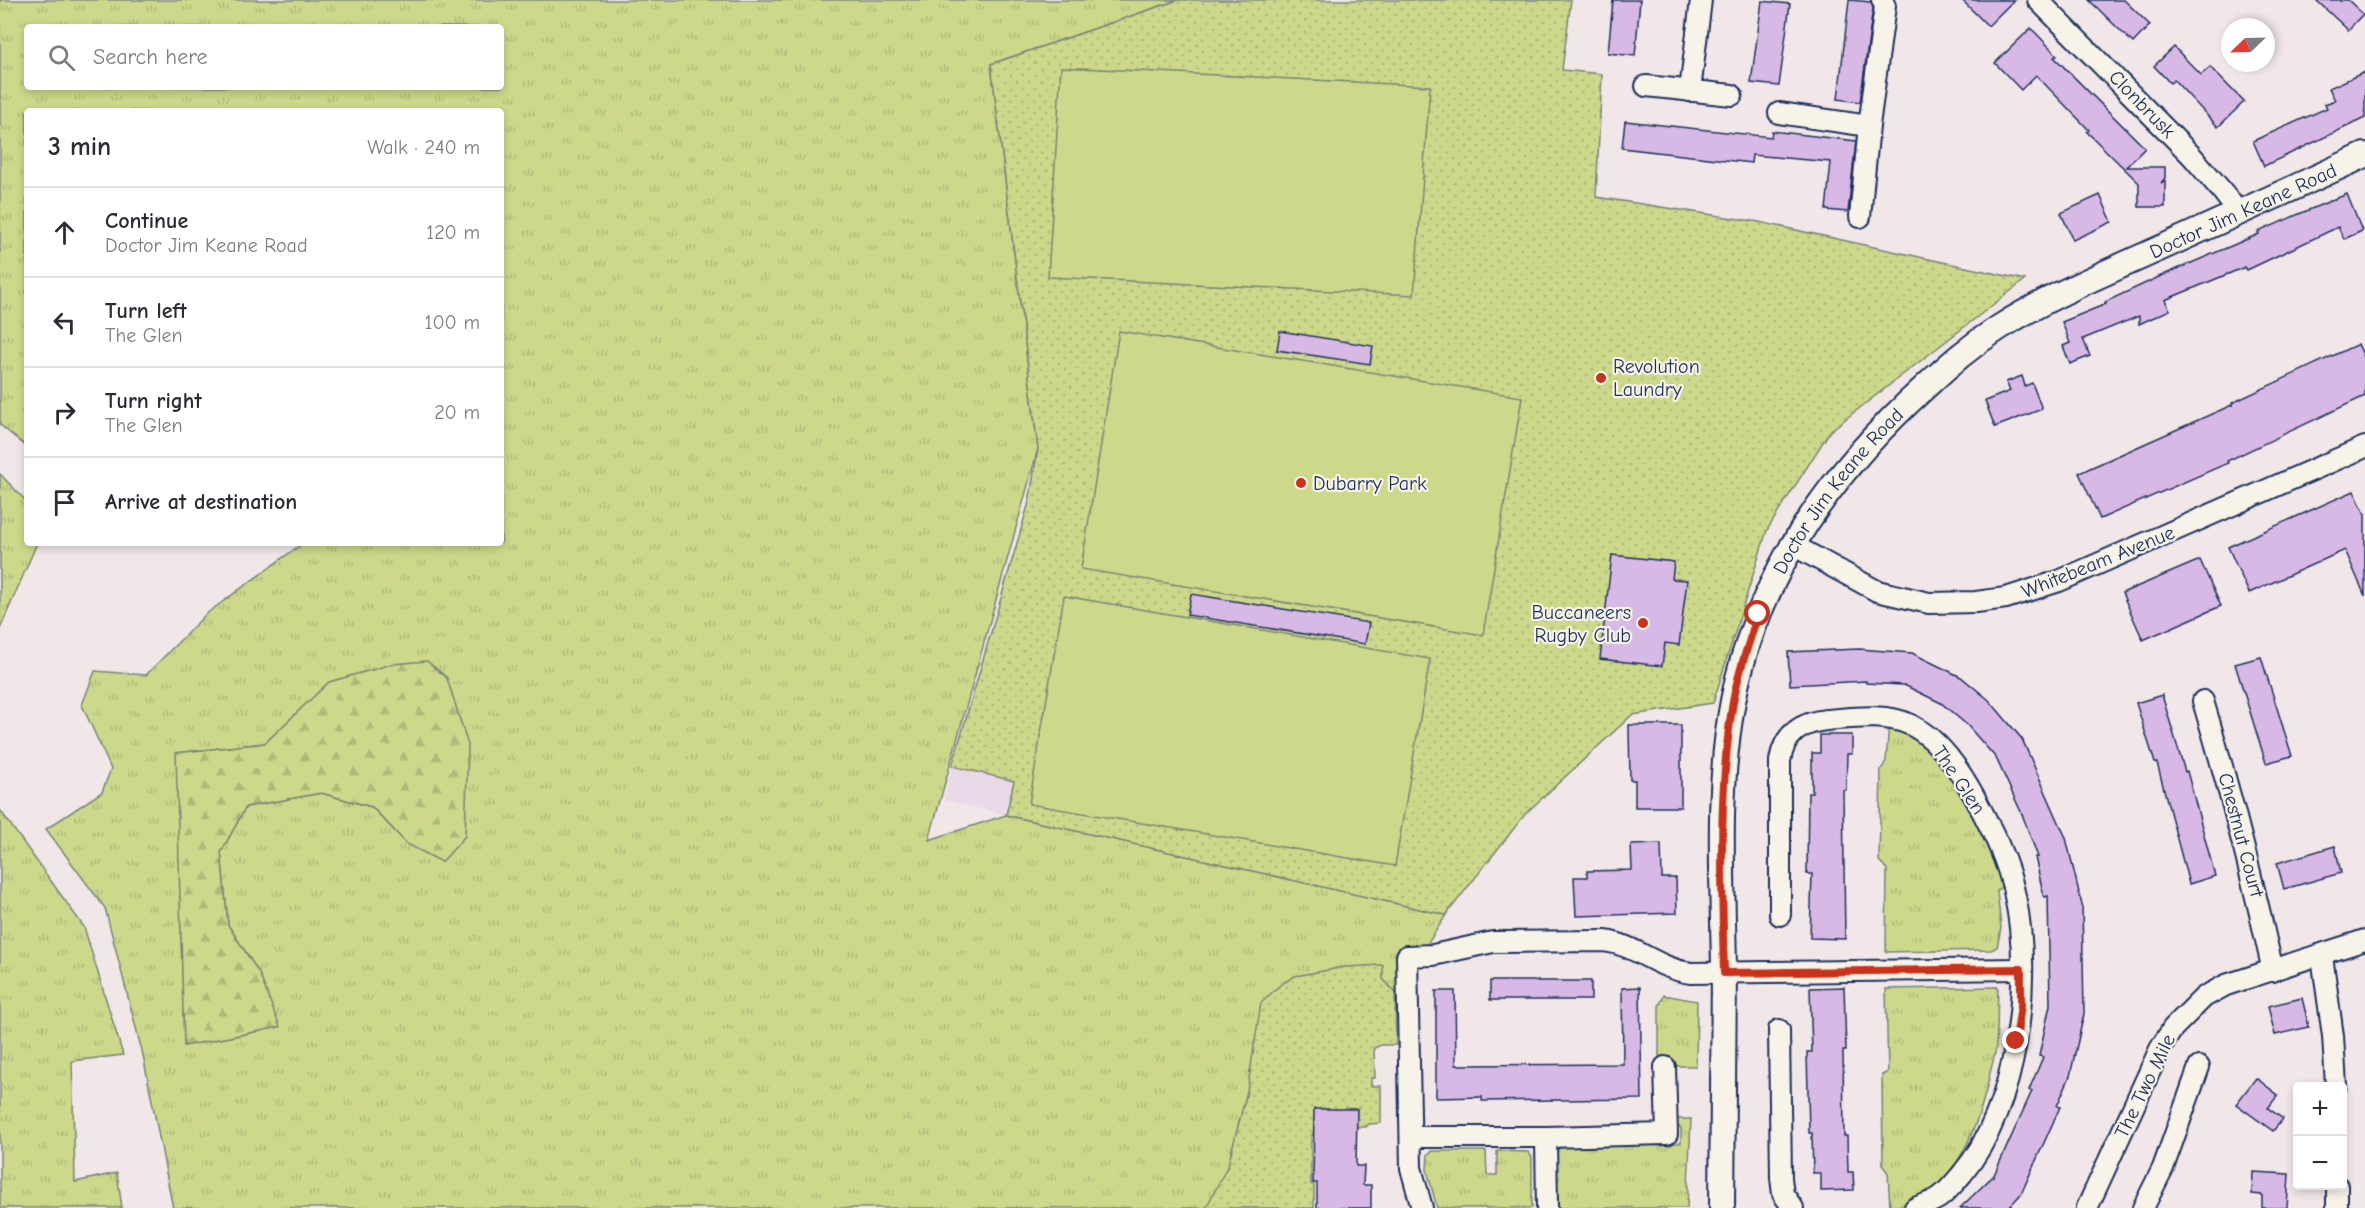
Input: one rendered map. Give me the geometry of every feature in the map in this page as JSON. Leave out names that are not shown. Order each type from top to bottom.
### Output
[{"type":"street","points":[[1690,91],[1701,0]]},
{"type":"street","points":[[1860,217],[1885,6],[1882,0]]},
{"type":"street","name":"Clonbrusk","points":[[2038,0],[2192,155],[2239,213]]},
{"type":"street","points":[[1646,86],[1732,95]]},
{"type":"street","points":[[1779,113],[1869,126]]},
{"type":"street","name":"Doctor Jim Keane Road","points":[[1722,1208],[1724,973],[1722,815],[1725,761],[1731,711],[1741,668],[1758,614],[1791,544],[1835,481],[1864,447],[1895,414],[1962,351],[2004,325],[2096,277],[2365,155]]},
{"type":"street","name":"Whitebeam Avenue","points":[[1791,544],[1877,591],[1929,603],[1976,602],[2006,598],[2059,581],[2365,447]]},
{"type":"street","name":"Chestnut Court","points":[[2203,700],[2259,907],[2272,972]]},
{"type":"street","name":"The Glen","points":[[1780,915],[1780,761],[1789,736],[1794,730],[1818,721],[1857,717],[1898,721],[1925,734],[1942,749],[1969,788],[2008,867],[2015,896],[2021,969],[2019,1020],[2009,1073],[1996,1119],[1977,1154],[1952,1186],[1940,1197],[1915,1208]]},
{"type":"street","name":"The Two Mile","points":[[2087,1208],[2160,1049],[2174,1028],[2204,997],[2226,985],[2322,956],[2365,940]]},
{"type":"street","points":[[1422,1208],[1412,1175],[1407,956],[1433,955],[1493,942],[1605,941],[1622,945],[1673,970],[1691,973],[2021,969]]},
{"type":"street","points":[[2322,956],[2333,1036],[2336,1082]]},
{"type":"street","points":[[1779,1030],[1781,1178],[1784,1194],[1793,1208]]},
{"type":"street","points":[[1411,1137],[1667,1134],[1665,1067]]},
{"type":"street","points":[[2143,1208],[2163,1168],[2199,1067]]},
{"type":"street","points":[[1546,1137],[1547,1208]]},
{"type":"street","points":[[2337,1190],[2337,1208]]},
{"type":"shaded area","points":[[952,766],[1014,781],[1006,815],[944,800]]},
{"type":"green space","points":[[0,0],[1178,0],[991,64],[1038,449],[929,840],[1006,815],[1446,915],[1283,1170],[1295,1208],[173,1208],[143,1055],[105,908],[46,829],[102,792],[111,769],[82,705],[95,671],[146,675],[206,614],[299,546],[504,546],[504,108],[24,108],[24,445],[0,425]],"holes":[[[329,683],[407,844],[372,807],[321,793],[246,807],[221,852],[228,925],[259,973],[184,1045],[177,753],[265,743]]]},
{"type":"green space","points":[[1178,0],[1571,0],[1562,70],[1602,74],[1596,197],[1759,222],[2025,280],[1830,431],[1767,530],[1713,703],[1632,715],[1526,813],[1446,915],[1006,815],[1014,781],[952,766],[1029,502],[1038,449],[991,64]]},
{"type":"green space","points":[[1061,67],[1430,86],[1414,295],[1048,277]]},
{"type":"green space","name":"Dubarry Park","points":[[1119,331],[1522,397],[1483,635],[1081,569]]},
{"type":"green space","points":[[0,474],[24,499],[24,546],[36,546],[0,629]]},
{"type":"green space","points":[[1064,596],[1430,659],[1395,866],[1029,804]]},
{"type":"green space","points":[[427,661],[447,678],[468,745],[465,836],[442,862],[407,844],[372,807],[321,793],[246,807],[221,852],[228,925],[259,973],[280,1027],[184,1046],[176,753],[265,743],[329,682],[392,664]]},
{"type":"green space","points":[[1889,724],[1918,742],[1938,759],[1963,793],[1979,823],[2002,886],[1997,891],[2001,928],[1997,947],[1991,950],[1886,952],[1887,869],[1879,861],[1881,770],[1886,761]]},
{"type":"green space","points":[[0,810],[84,927],[123,1055],[72,1061],[75,1182],[117,1173],[122,1208],[0,1208]]},
{"type":"green space","points":[[1383,965],[1383,979],[1395,992],[1396,1045],[1381,1045],[1374,1048],[1375,1078],[1371,1078],[1371,1086],[1381,1086],[1381,1123],[1369,1124],[1366,1127],[1317,1126],[1311,1137],[1311,1184],[1314,1185],[1314,1208],[1206,1208],[1228,1165],[1247,1091],[1261,1003],[1280,985],[1295,976],[1345,967]]},
{"type":"green space","points":[[1998,987],[1995,1054],[1984,1098],[1969,1140],[1946,1177],[1930,1191],[1912,1202],[1890,1207],[1888,1173],[1883,1166],[1882,1075],[1888,1072],[1886,989]]},
{"type":"green space","points":[[1664,995],[1697,1001],[1696,1066],[1659,1066],[1659,1006]]},
{"type":"green space","points":[[1675,1119],[1691,1119],[1687,1208],[1556,1208],[1555,1155],[1559,1148],[1568,1144],[1681,1143],[1681,1128],[1676,1125]]},
{"type":"green space","points":[[1433,1151],[1486,1151],[1487,1175],[1497,1175],[1497,1151],[1528,1152],[1532,1157],[1532,1208],[1437,1208],[1427,1170],[1428,1154]]},
{"type":"building","points":[[1613,0],[1640,0],[1635,56],[1608,53]]},
{"type":"building","points":[[1849,0],[1871,2],[1873,8],[1860,102],[1838,99]]},
{"type":"building","points":[[1962,0],[2014,0],[1988,26]]},
{"type":"building","points":[[2089,0],[2124,0],[2150,25],[2133,43]]},
{"type":"building","points":[[2316,0],[2348,0],[2363,14],[2348,30]]},
{"type":"building","points":[[1762,1],[1790,4],[1779,86],[1751,83]]},
{"type":"building","points":[[2031,28],[2057,55],[2054,57],[2145,148],[2126,167],[2165,167],[2165,178],[2161,183],[2165,181],[2165,207],[2139,207],[2139,183],[2087,132],[2089,130],[2036,75],[2021,90],[1995,63]]},
{"type":"building","points":[[2174,47],[2201,75],[2210,67],[2244,102],[2218,127],[2174,80],[2170,83],[2154,66]]},
{"type":"building","points":[[2365,72],[2365,118],[2264,166],[2253,141],[2327,108],[2325,104],[2335,100],[2329,88]]},
{"type":"building","points":[[1625,121],[1771,137],[1772,131],[1856,141],[1848,212],[1826,210],[1831,162],[1752,155],[1751,163],[1622,148]]},
{"type":"building","points":[[2347,194],[2362,231],[2344,239],[2338,227],[2247,270],[2245,267],[2165,300],[2170,310],[2139,324],[2139,316],[2083,339],[2090,356],[2070,364],[2063,346],[2070,343],[2062,322]]},
{"type":"building","points":[[2100,195],[2112,222],[2073,240],[2061,213]]},
{"type":"building","points":[[1280,331],[1373,346],[1370,364],[1277,350]]},
{"type":"building","points":[[2358,344],[2365,359],[2365,396],[2227,461],[2228,463],[2100,519],[2079,473],[2232,405],[2232,403]]},
{"type":"building","points":[[2022,376],[2025,386],[2032,383],[2042,409],[1995,427],[1985,401],[2010,391],[2006,382]]},
{"type":"building","points":[[2354,491],[2365,514],[2365,596],[2345,550],[2249,593],[2228,547]]},
{"type":"building","name":"Buccaneers Rugby Club","points":[[1612,555],[1674,562],[1672,579],[1687,580],[1679,645],[1665,643],[1662,666],[1600,659]]},
{"type":"building","points":[[2200,560],[2221,606],[2143,640],[2122,593]]},
{"type":"building","points":[[1191,594],[1369,623],[1365,644],[1187,615]]},
{"type":"building","points":[[1859,649],[1912,653],[1961,677],[1989,700],[2022,739],[2066,838],[2082,905],[2084,1014],[2070,1076],[2057,1106],[2060,1107],[2021,1194],[2008,1208],[1960,1208],[1994,1175],[2032,1091],[2029,1090],[2043,1057],[2039,1056],[2050,1005],[2048,896],[2044,897],[2035,857],[2038,857],[2022,814],[1996,758],[1967,725],[1941,703],[1904,685],[1866,683],[1866,681],[1790,685],[1788,652]]},
{"type":"building","points":[[2261,657],[2292,756],[2266,763],[2235,664]]},
{"type":"building","points":[[2162,695],[2185,772],[2187,771],[2215,876],[2189,884],[2157,763],[2155,763],[2136,703]]},
{"type":"building","points":[[1629,725],[1681,725],[1681,807],[1635,807],[1635,780],[1630,780]]},
{"type":"building","points":[[1820,735],[1852,735],[1852,754],[1847,754],[1846,790],[1843,790],[1845,939],[1810,938],[1812,874],[1807,874],[1808,793],[1812,793],[1812,753],[1820,753]]},
{"type":"building","points":[[1661,844],[1662,878],[1676,878],[1677,913],[1576,916],[1574,877],[1587,877],[1587,871],[1632,870],[1631,845]]},
{"type":"building","points":[[2335,846],[2341,873],[2284,889],[2277,863]]},
{"type":"building","points":[[1490,981],[1591,981],[1591,1000],[1490,1000]]},
{"type":"building","points":[[1640,987],[1642,1099],[1482,1101],[1482,1097],[1436,1098],[1436,991],[1455,991],[1456,1065],[1623,1064],[1622,988]]},
{"type":"building","points":[[1844,987],[1846,1051],[1843,1051],[1844,1136],[1847,1136],[1848,1172],[1853,1172],[1854,1190],[1821,1191],[1821,1173],[1813,1173],[1812,1133],[1809,1133],[1807,1052],[1812,1052],[1810,988]]},
{"type":"building","points":[[2302,998],[2309,1027],[2275,1035],[2268,1006]]},
{"type":"building","points":[[2256,1078],[2278,1095],[2268,1108],[2283,1119],[2273,1131],[2236,1104]]},
{"type":"building","points":[[1314,1109],[1357,1109],[1356,1166],[1364,1166],[1363,1185],[1371,1185],[1371,1208],[1317,1208],[1317,1183],[1313,1183]]},
{"type":"building","points":[[2253,1172],[2289,1174],[2287,1208],[2262,1208],[2262,1195],[2252,1194]]},
{"type":"place","name":"Revolution Laundry","points":[[1601,378]]},
{"type":"place","name":"Dubarry Park","points":[[1301,483]]},
{"type":"place","name":"Buccaneers Rugby Club","points":[[1643,623]]},
{"type":"route","points":[[1758,614],[1733,699],[1725,761],[1722,815],[1724,973],[2021,969],[2021,1005],[2016,1041]]}]
